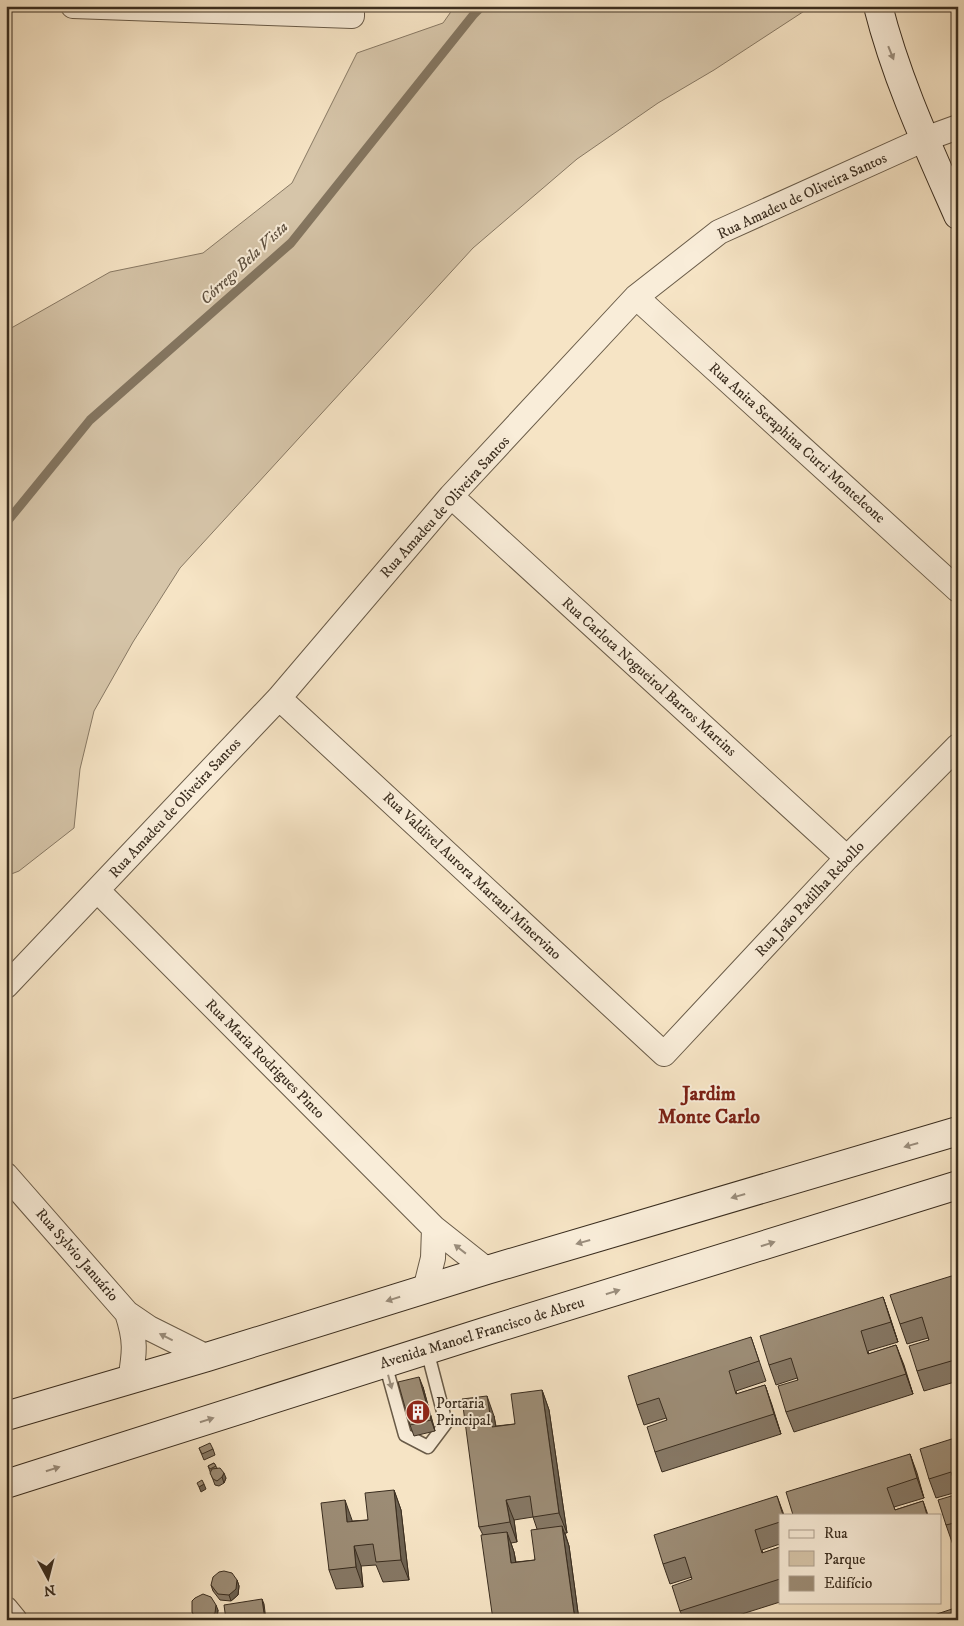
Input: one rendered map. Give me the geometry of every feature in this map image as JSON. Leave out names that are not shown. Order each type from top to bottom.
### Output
[{"type":"main road","points":[[878,6],[886,40],[925,140],[958,215]]},
{"type":"main road","points":[[6,1416],[207,1357],[486,1270],[958,1131]]},
{"type":"main road","name":"Avenida Manoel Francisco de Abreu","points":[[6,1484],[385,1363],[958,1185]]},
{"type":"street","points":[[72,6],[352,11]]},
{"type":"street","name":"Rua Amadeu de Oliveira Santos","points":[[6,986],[279,698],[452,496],[636,297],[719,232],[958,127]]},
{"type":"street","name":"Rua Anita Seraphina Curti Monteleone","points":[[636,297],[958,590]]},
{"type":"street","name":"Rua Carlota Nogueirol Barros Martins","points":[[452,496],[847,858]]},
{"type":"street","name":"Rua Valdivel Aurora Martani Minervino","points":[[279,698],[664,1054]]},
{"type":"street","name":"Rua João Padilha Rebollo","points":[[664,1054],[847,858],[958,746]]},
{"type":"street","name":"Rua Maria Rodrigues Pinto","points":[[97,890],[434,1228],[486,1270]]},
{"type":"street","name":"Rua Sylvio Januário","points":[[6,1175],[127,1313],[149,1328],[207,1357]]},
{"type":"street","points":[[425,1290],[433,1258],[434,1228]]},
{"type":"street","name":"Rua Sylvio Januário","points":[[127,1313],[134,1333],[130,1380]]},
{"type":"street","points":[[6,1609],[14,1620]]},
{"type":"lane","points":[[385,1363],[405,1435],[428,1447],[446,1422],[427,1350]]},
{"type":"green space","points":[[455,6],[812,6],[714,70],[658,103],[577,159],[473,248],[180,568],[133,642],[94,711],[80,769],[74,828],[19,871],[6,876],[6,331],[110,272],[203,253],[292,183],[357,53],[443,23]]},
{"type":"building","points":[[958,1274],[958,1359],[917,1371],[909,1346],[929,1340],[922,1317],[900,1324],[890,1295]]},
{"type":"building","points":[[883,1297],[891,1322],[861,1331],[868,1354],[896,1345],[906,1374],[786,1412],[778,1386],[798,1380],[791,1358],[769,1365],[760,1336]]},
{"type":"building","points":[[751,1337],[759,1361],[729,1371],[736,1394],[765,1385],[774,1414],[655,1452],[647,1427],[667,1420],[659,1398],[637,1405],[628,1376]]},
{"type":"building","name":"Portaria Principal","points":[[419,1377],[431,1420],[410,1425],[398,1382]]},
{"type":"building","points":[[542,1390],[559,1513],[533,1517],[530,1496],[506,1500],[510,1522],[479,1527],[462,1399],[487,1396],[492,1427],[515,1424],[511,1394]]},
{"type":"building","points":[[958,1437],[958,1493],[951,1472],[929,1479],[920,1449]]},
{"type":"building","points":[[210,1443],[213,1449],[202,1454],[199,1448]]},
{"type":"building","points":[[910,1454],[917,1478],[887,1488],[895,1510],[923,1501],[927,1514],[793,1514],[786,1492]]},
{"type":"building","points":[[214,1463],[216,1466],[210,1469],[208,1466]]},
{"type":"building","points":[[220,1468],[224,1473],[217,1481],[213,1479],[210,1473],[212,1469]]},
{"type":"building","points":[[202,1480],[204,1484],[199,1487],[197,1483]]},
{"type":"building","points":[[394,1490],[401,1560],[376,1562],[373,1544],[354,1546],[356,1567],[329,1570],[321,1503],[345,1500],[347,1522],[368,1520],[365,1493]]},
{"type":"building","points":[[958,1494],[958,1522],[946,1525],[938,1500]]},
{"type":"building","points":[[777,1496],[783,1514],[779,1514],[779,1522],[755,1530],[762,1553],[779,1547],[779,1579],[680,1611],[672,1586],[692,1579],[685,1557],[663,1564],[654,1535]]},
{"type":"building","points":[[562,1526],[575,1620],[493,1620],[481,1535],[507,1532],[511,1563],[535,1560],[531,1530]]},
{"type":"building","points":[[219,1572],[232,1573],[237,1580],[236,1589],[229,1595],[218,1594],[211,1585],[213,1577]]},
{"type":"building","points":[[203,1594],[211,1597],[216,1605],[215,1613],[208,1619],[197,1619],[192,1612],[192,1601]]},
{"type":"building","points":[[262,1599],[265,1620],[226,1620],[224,1605]]},
{"type":"building","points":[[958,1607],[958,1620],[919,1620]]},
{"type":"waterway","name":"Córrego Bela Vista","points":[[6,523],[90,420],[291,243],[482,6]]},
{"type":"place","name":"Portaria Principal","points":[[418,1412]]},
{"type":"district","name":"Jardim Monte Carlo","points":[[709,1106]]}]
